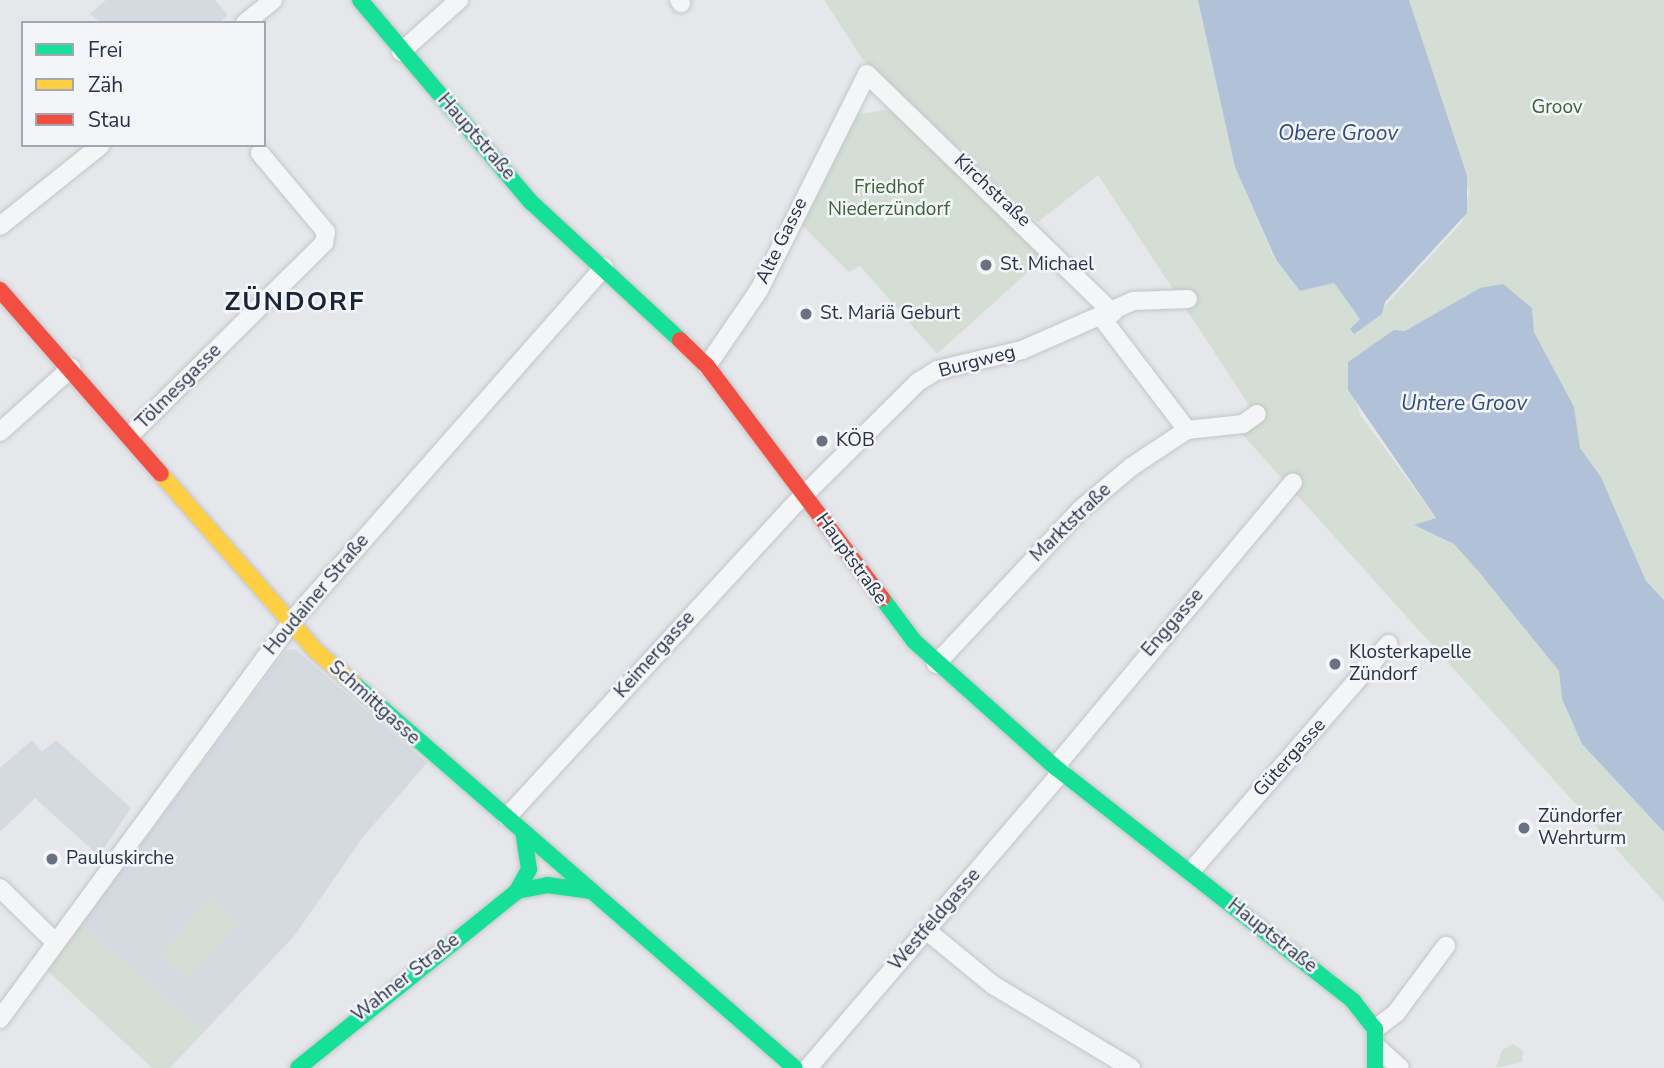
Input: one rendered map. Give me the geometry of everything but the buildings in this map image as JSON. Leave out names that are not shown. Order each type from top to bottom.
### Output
[{"type":"main road","name":"Hauptstraße","points":[[360,0],[401,52],[531,202],[708,366],[805,495],[862,578],[936,664],[1058,770],[1191,871],[1353,1001],[1375,1029],[1378,1049],[1375,1068]]},
{"type":"main road","name":"Schmittgasse","points":[[0,290],[131,434],[292,621],[374,706],[595,892],[795,1068]]},
{"type":"main road","points":[[517,891],[529,869],[523,832]]},
{"type":"main road","points":[[517,891],[547,885],[595,892]]},
{"type":"main road","name":"Wahner Straße","points":[[298,1068],[517,891]]},
{"type":"street","points":[[247,21],[273,0]]},
{"type":"street","points":[[401,52],[459,0]]},
{"type":"street","name":"Kirchstraße","points":[[867,74],[1107,315],[1187,430]]},
{"type":"street","name":"Alte Gasse","points":[[708,366],[759,290],[867,74]]},
{"type":"street","points":[[0,226],[99,147]]},
{"type":"street","name":"Tölmesgasse","points":[[131,434],[324,243],[326,232],[260,153]]},
{"type":"street","name":"Houdainer Straße","points":[[0,1019],[292,621],[604,267]]},
{"type":"street","name":"Burgweg","points":[[805,495],[937,370],[1022,350],[1107,315],[1133,301],[1188,299]]},
{"type":"street","points":[[0,432],[71,368]]},
{"type":"street","points":[[1187,430],[1232,426],[1257,414]]},
{"type":"street","name":"Marktstraße","points":[[936,664],[1080,510],[1187,430]]},
{"type":"street","name":"Enggasse","points":[[1058,770],[1293,482]]},
{"type":"street","name":"Keimergasse","points":[[507,817],[805,495]]},
{"type":"street","name":"Gütergasse","points":[[1191,871],[1388,644]]},
{"type":"street","name":"Westfeldgasse","points":[[808,1068],[995,849],[1058,770]]},
{"type":"street","points":[[0,888],[56,943]]},
{"type":"street","points":[[926,930],[993,985],[1131,1068]]},
{"type":"street","points":[[1375,1029],[1396,1013],[1446,946]]},
{"type":"street","points":[[1378,1049],[1400,1068]]},
{"type":"shaded area","points":[[106,0],[215,0],[228,15],[221,21],[99,21],[90,14]]},
{"type":"shaded area","points":[[295,649],[427,763],[363,837],[295,935],[204,1032],[81,925],[286,650]]},
{"type":"shaded area","points":[[32,740],[42,752],[56,740],[131,808],[99,856],[35,798],[0,832],[0,768]]},
{"type":"green space","name":"Groov","points":[[824,0],[1198,0],[1235,167],[1275,260],[1300,291],[1334,283],[1360,319],[1382,309],[1462,222],[1469,194],[1409,0],[1664,0],[1664,600],[1646,581],[1601,477],[1580,448],[1566,392],[1534,332],[1532,308],[1480,288],[1349,364],[1348,381],[1361,416],[1436,518],[1415,526],[1454,544],[1479,572],[1559,671],[1562,699],[1582,744],[1664,832],[1664,902],[1232,423],[1253,411],[1098,175],[1038,222],[863,60]]},
{"type":"green space","name":"Friedhof Niederzündorf","points":[[895,109],[1049,253],[937,354],[860,266],[849,272],[797,220],[850,115]]},
{"type":"green space","points":[[209,898],[237,923],[188,979],[161,954]]},
{"type":"green space","points":[[81,925],[204,1032],[170,1068],[152,1068],[47,970]]},
{"type":"green space","points":[[1513,1044],[1523,1051],[1522,1062],[1496,1068],[1502,1050]]},
{"type":"water","name":"Obere Groov","points":[[1198,0],[1409,0],[1467,176],[1467,213],[1385,302],[1382,314],[1354,334],[1350,329],[1360,319],[1334,283],[1300,291],[1276,260],[1235,167]]},
{"type":"water","name":"Untere Groov","points":[[1503,284],[1532,308],[1534,332],[1574,407],[1580,448],[1601,477],[1646,581],[1664,600],[1664,832],[1582,744],[1562,699],[1559,671],[1479,572],[1454,544],[1414,525],[1436,518],[1348,390],[1348,362],[1394,330],[1405,331],[1480,288]]},
{"type":"traffic: fast","points":[[360,0],[531,202],[680,340]]},
{"type":"traffic: fast","points":[[882,598],[914,641],[1055,767],[1353,1001],[1375,1029],[1375,1068]]},
{"type":"traffic: fast","points":[[353,683],[795,1068]]},
{"type":"traffic: fast","points":[[298,1068],[517,891],[529,869],[523,832]]},
{"type":"traffic: fast","points":[[517,891],[547,885],[592,891]]},
{"type":"traffic: slow","points":[[161,474],[317,652],[353,683]]},
{"type":"traffic: jam","points":[[0,290],[161,474]]},
{"type":"traffic: jam","points":[[680,340],[707,366],[882,598]]},
{"type":"place","name":"St. Michael","points":[[986,265]]},
{"type":"place","name":"St. Mariä Geburt","points":[[806,314]]},
{"type":"place","name":"KÖB","points":[[822,441]]},
{"type":"place","name":"Klosterkapelle Zündorf","points":[[1335,664]]},
{"type":"place","name":"Zündorfer Wehrturm","points":[[1524,828]]},
{"type":"place","name":"Pauluskirche","points":[[52,859]]},
{"type":"district","name":"ZÜNDORF","points":[[295,302]]}]
